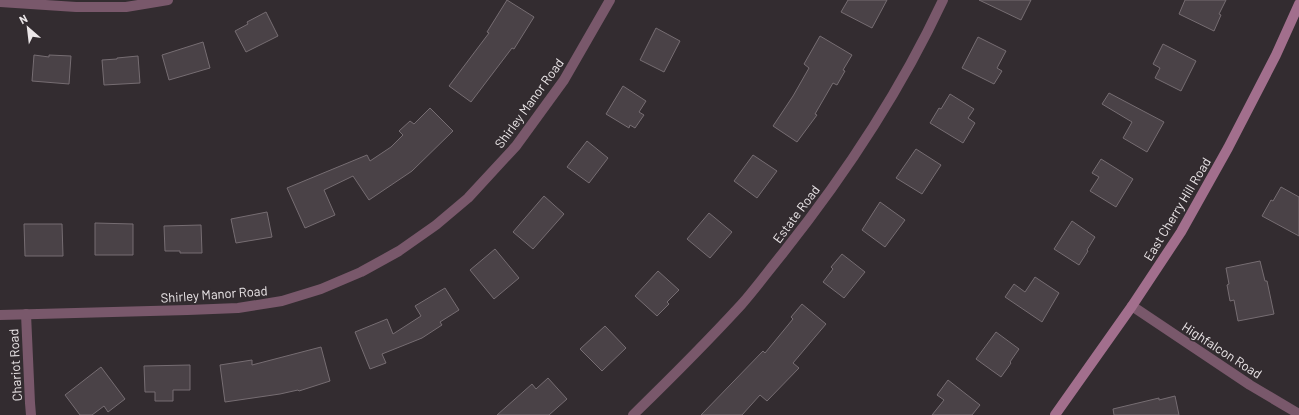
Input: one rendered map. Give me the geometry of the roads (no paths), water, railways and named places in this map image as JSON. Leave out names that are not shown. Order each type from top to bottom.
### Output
[{"type":"main road","name":"East Cherry Hill Road","points":[[1055,415],[1132,306],[1181,232],[1228,148],[1276,55],[1299,4]]},
{"type":"street","points":[[0,2],[76,7],[126,7],[168,0]]},
{"type":"street","name":"Shirley Manor Road","points":[[0,315],[238,308],[282,301],[321,289],[361,272],[399,252],[436,225],[468,198],[516,146],[564,80],[610,0]]},
{"type":"street","name":"Estate Road","points":[[632,415],[673,377],[742,304],[810,218],[870,132],[911,64],[943,0]]},
{"type":"street","name":"Highfalcon Road","points":[[1132,306],[1250,385],[1299,414]]},
{"type":"street","name":"Chariot Road","points":[[26,314],[31,415]]}]
